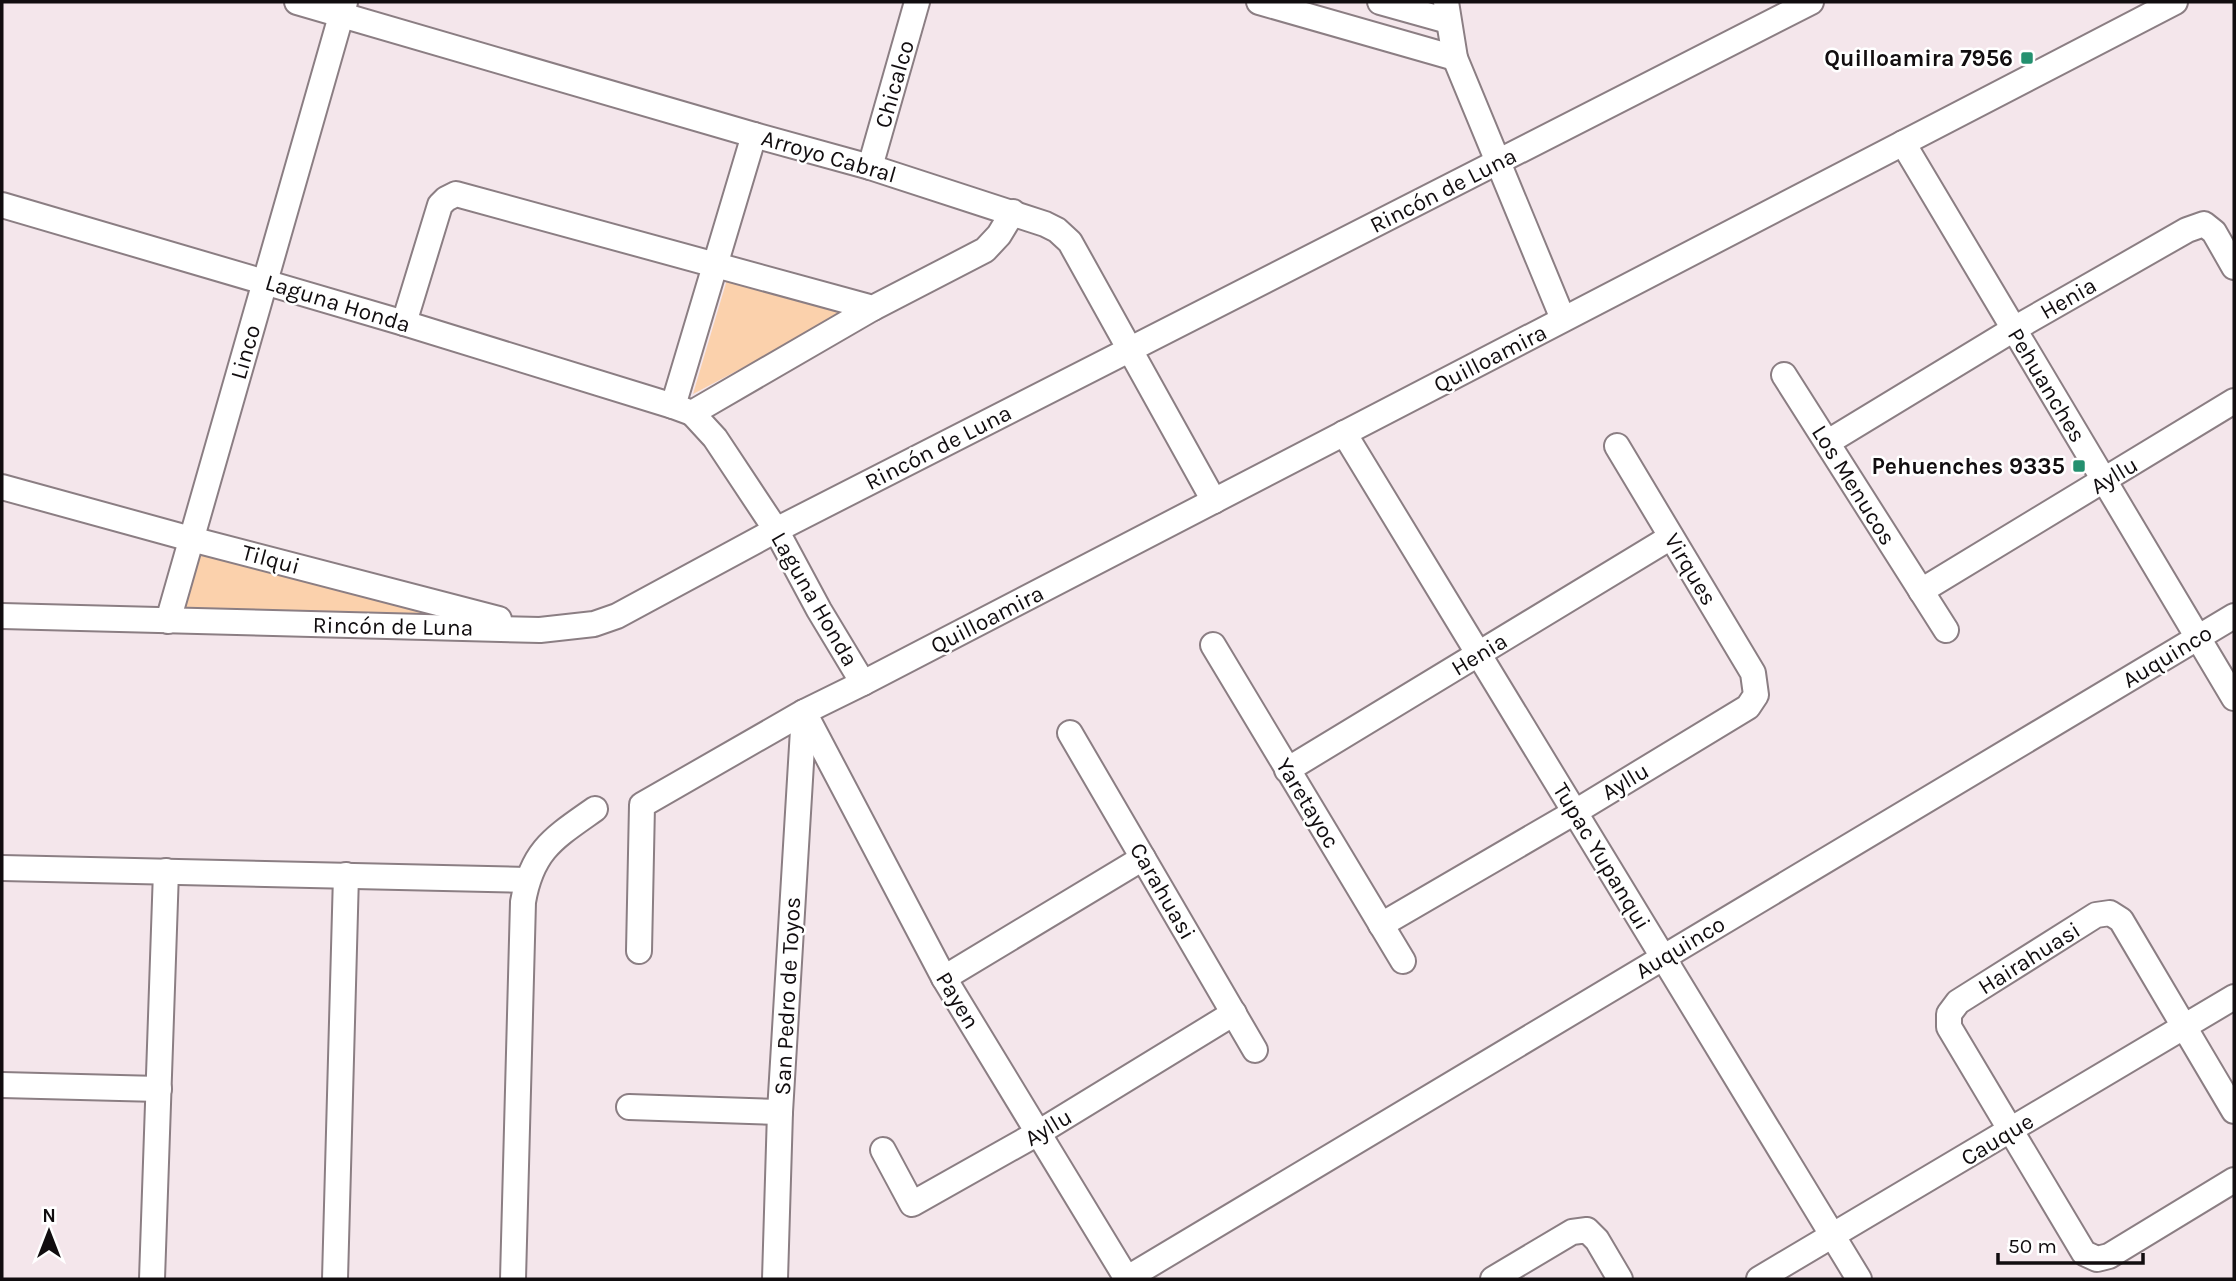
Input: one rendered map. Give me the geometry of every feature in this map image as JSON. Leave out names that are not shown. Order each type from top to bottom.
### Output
[{"type":"street","name":"Arroyo Cabral","points":[[297,2],[343,8],[754,135],[870,167],[1045,223],[1070,242],[1214,500]]},
{"type":"street","name":"Chicalco","points":[[870,167],[917,2]]},
{"type":"street","points":[[1259,2],[1455,58]]},
{"type":"street","points":[[1380,2],[1447,12],[1455,58],[1563,319]]},
{"type":"street","name":"Rincón de Luna","points":[[2,616],[540,630],[594,624],[617,615],[776,530],[1811,2]]},
{"type":"street","name":"Quilloamira","points":[[639,951],[642,805],[804,712],[2175,2]]},
{"type":"street","name":"Linco","points":[[168,621],[343,8]]},
{"type":"street","points":[[683,410],[715,266],[754,135]]},
{"type":"street","name":"Pehuanches","points":[[1903,143],[2234,698]]},
{"type":"street","points":[[404,323],[440,205],[456,194],[873,309]]},
{"type":"street","name":"Laguna Honda","points":[[2,205],[404,323],[683,410],[715,438],[776,530],[819,610],[863,683]]},
{"type":"street","points":[[683,410],[985,250],[999,236],[1013,212]]},
{"type":"street","name":"Henia","points":[[1828,442],[2187,230],[2204,225],[2214,232],[2234,267]]},
{"type":"street","name":"Los Menucos","points":[[1784,375],[1946,630]]},
{"type":"street","name":"Ayllu","points":[[1920,591],[2234,401]]},
{"type":"street","name":"Tupac Yupanqui","points":[[1344,433],[1859,1279]]},
{"type":"street","name":"Virques","points":[[1617,446],[1753,673],[1756,695]]},
{"type":"street","name":"Tilqui","points":[[2,486],[191,539],[540,630]]},
{"type":"street","name":"Henia","points":[[1287,769],[1671,537]]},
{"type":"street","name":"Auquinco","points":[[1127,1279],[2234,616]]},
{"type":"street","name":"Yaretayoc","points":[[1213,645],[1403,961]]},
{"type":"street","name":"Ayllu","points":[[1381,925],[1748,707],[1756,695]]},
{"type":"street","name":"Payen","points":[[804,712],[944,978],[1127,1279]]},
{"type":"street","name":"San Pedro de Toyos","points":[[775,1279],[780,1112],[804,712]]},
{"type":"street","name":"Carahuasi","points":[[1070,733],[1255,1049]]},
{"type":"street","points":[[513,1279],[523,902],[527,880],[537,858],[559,834],[595,809]]},
{"type":"street","points":[[944,978],[1143,858]]},
{"type":"street","points":[[2,868],[527,880]]},
{"type":"street","points":[[152,1279],[166,871]]},
{"type":"street","points":[[335,1279],[346,876]]},
{"type":"street","name":"Hairahuasi","points":[[2011,1130],[1949,1027],[1949,1014],[1958,1002],[2096,915],[2110,913],[2121,920],[2185,1027]]},
{"type":"street","name":"Cauque","points":[[1759,1279],[2234,997]]},
{"type":"street","name":"Ayllu","points":[[883,1150],[912,1203],[1038,1133],[1234,1013]]},
{"type":"street","points":[[2185,1027],[2234,1111]]},
{"type":"street","points":[[2,1085],[159,1089]]},
{"type":"street","points":[[629,1107],[780,1112]]},
{"type":"street","points":[[2011,1130],[2084,1253],[2096,1259],[2109,1255],[2234,1180]]},
{"type":"street","points":[[1493,1279],[1572,1232],[1587,1230],[1597,1240],[1620,1279]]},
{"type":"shaded area","points":[[729,273],[852,310],[693,394]]},
{"type":"shaded area","points":[[182,544],[514,630],[162,615]]},
{"type":"place","name":"Quilloamira 7956","points":[[2027,58]]},
{"type":"place","name":"Pehuenches 9335","points":[[2079,466]]}]
